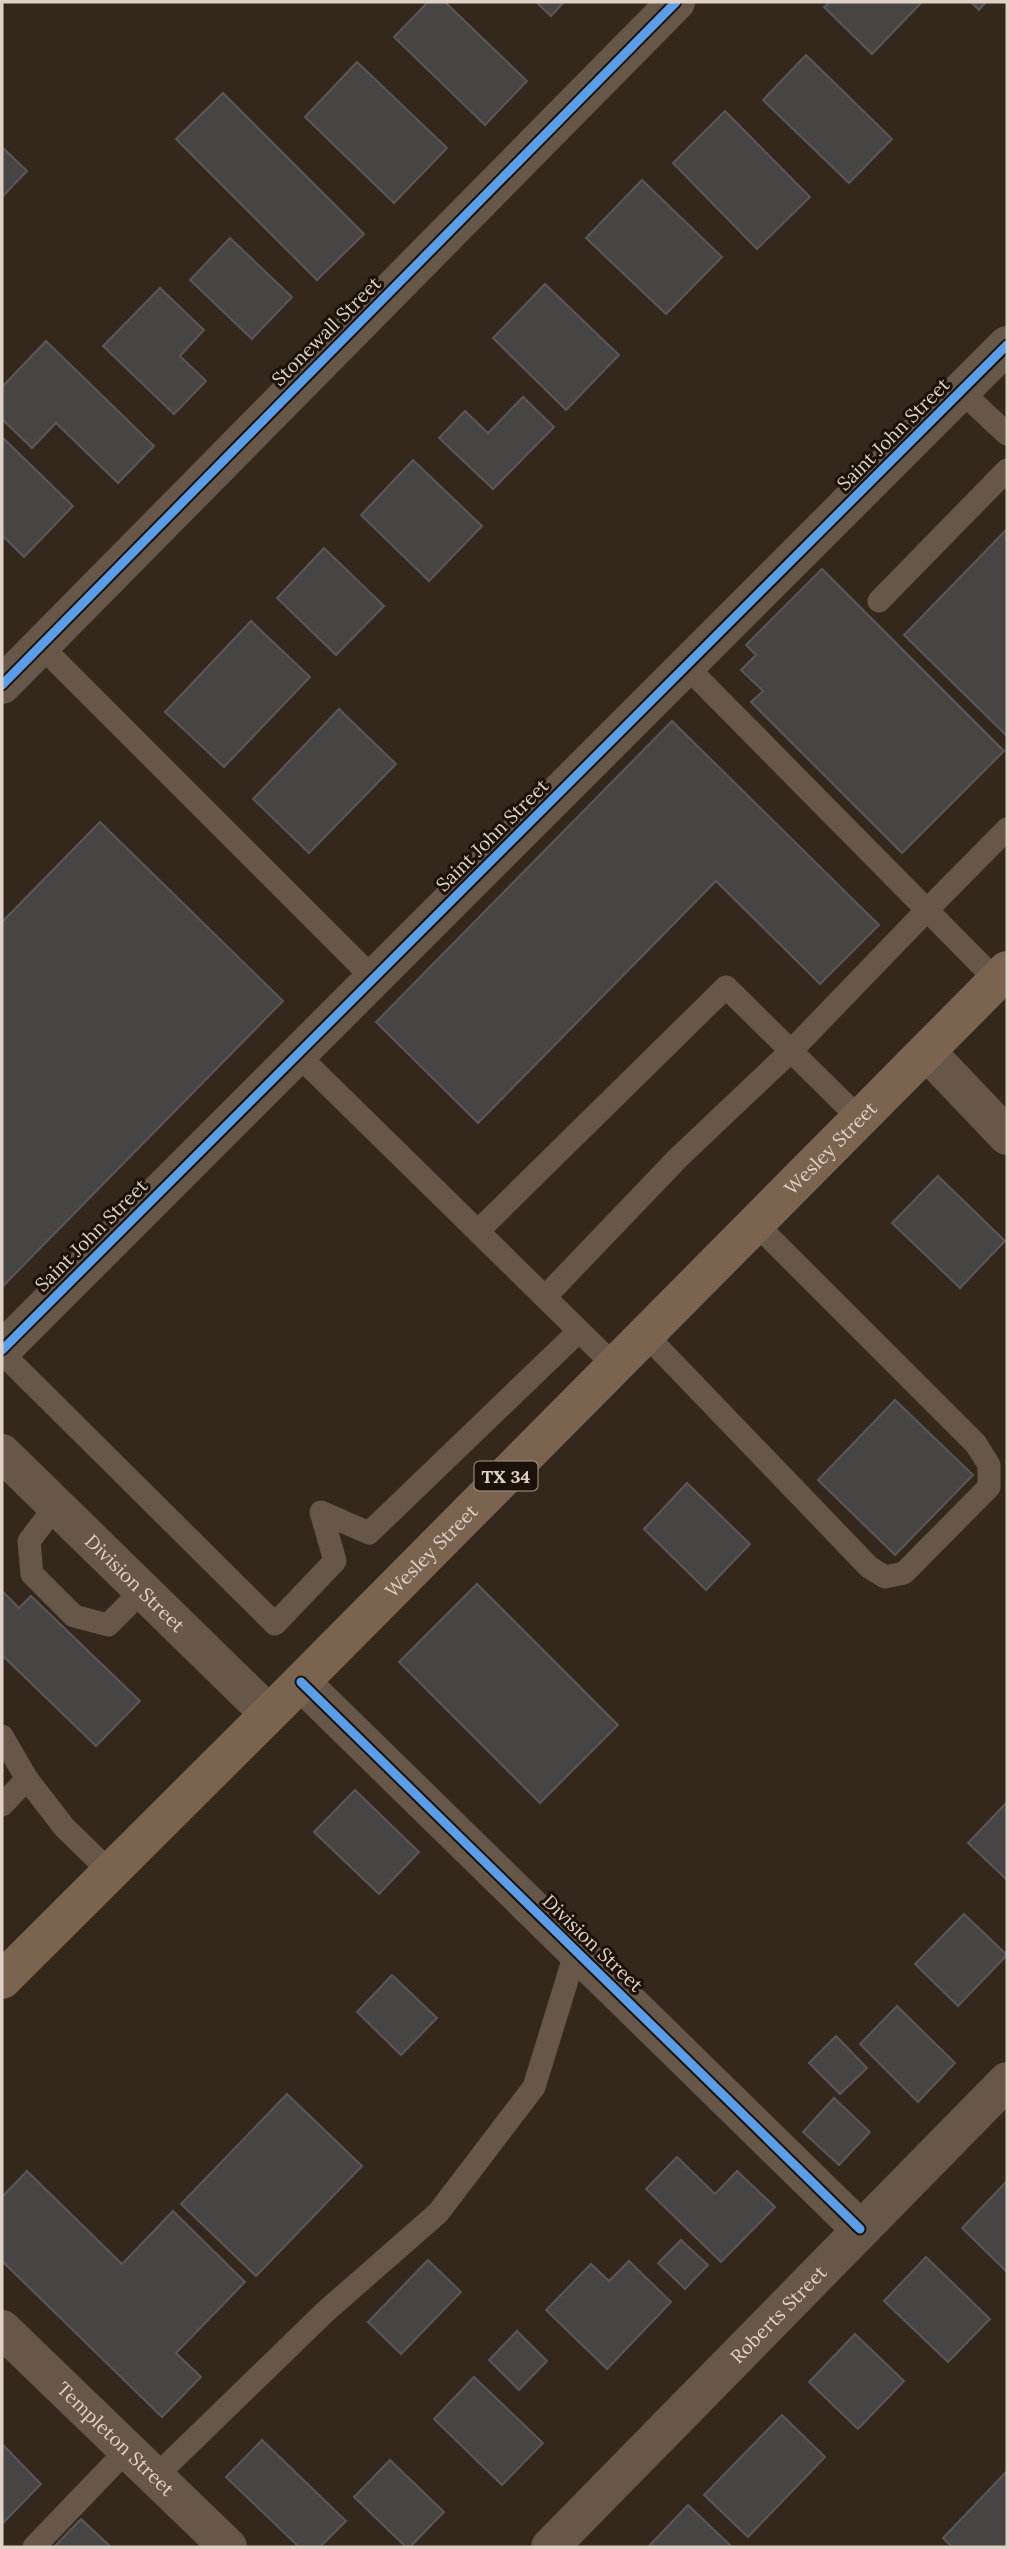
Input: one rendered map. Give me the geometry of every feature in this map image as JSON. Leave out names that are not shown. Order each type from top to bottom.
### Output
[{"type":"main road","name":"Wesley Street","points":[[2,1980],[1002,976]]},
{"type":"street","name":"Stonewall Street","points":[[2,685],[671,4]]},
{"type":"street","name":"Saint John Street","points":[[2,1351],[1007,345]]},
{"type":"street","points":[[927,1052],[1007,1136]]},
{"type":"street","name":"Division Street","points":[[2,1453],[268,1713]]},
{"type":"street","name":"Division Street","points":[[301,1682],[860,2229]]},
{"type":"street","name":"Roberts Street","points":[[550,2547],[1007,2081]]},
{"type":"street","name":"Templeton Street","points":[[2,2329],[228,2547]]},
{"type":"lane","points":[[961,390],[1007,434]]},
{"type":"lane","points":[[879,601],[1007,470]]},
{"type":"lane","points":[[40,645],[373,978]]},
{"type":"lane","points":[[686,666],[927,910],[1002,976]]},
{"type":"lane","points":[[545,1297],[678,1158],[792,1051],[1007,829]]},
{"type":"lane","points":[[478,1231],[726,987],[860,1119]]},
{"type":"lane","points":[[297,1054],[615,1366]]},
{"type":"lane","points":[[646,1335],[869,1567],[885,1577],[904,1573],[989,1487],[989,1465],[976,1444],[756,1224]]},
{"type":"lane","points":[[2,1351],[275,1624],[335,1561],[321,1512],[369,1533],[579,1331]]},
{"type":"lane","points":[[56,1506],[29,1541],[32,1574],[74,1616],[108,1625],[142,1591]]},
{"type":"lane","points":[[2,1736],[27,1779],[64,1827],[110,1872]]},
{"type":"lane","points":[[2,1805],[27,1779]]},
{"type":"lane","points":[[155,2477],[325,2312],[438,2213],[534,2087],[576,1951]]},
{"type":"lane","points":[[34,2547],[127,2450]]},
{"type":"building","points":[[428,2],[445,2],[527,81],[485,125],[394,37]]},
{"type":"building","points":[[536,2],[564,2],[551,16]]},
{"type":"building","points":[[830,2],[922,2],[872,54],[824,7]]},
{"type":"building","points":[[971,2],[986,2],[979,10]]},
{"type":"building","points":[[806,55],[892,139],[849,183],[763,100]]},
{"type":"building","points":[[357,62],[447,148],[394,203],[305,117]]},
{"type":"building","points":[[223,93],[364,234],[317,280],[176,139]]},
{"type":"building","points":[[725,111],[810,197],[757,249],[673,163]]},
{"type":"building","points":[[2,147],[27,171],[2,197]]},
{"type":"building","points":[[642,180],[722,257],[666,314],[586,238]]},
{"type":"building","points":[[230,238],[292,297],[252,339],[190,280]]},
{"type":"building","points":[[545,284],[619,355],[566,410],[493,338]]},
{"type":"building","points":[[160,288],[204,330],[180,356],[206,381],[174,414],[103,346]]},
{"type":"building","points":[[46,341],[154,446],[118,483],[56,423],[32,448],[2,419],[2,387]]},
{"type":"building","points":[[523,397],[554,427],[493,489],[439,438],[465,411],[488,433]]},
{"type":"building","points":[[2,437],[73,506],[24,557],[2,535]]},
{"type":"building","points":[[413,460],[482,526],[429,581],[361,515]]},
{"type":"building","points":[[1007,529],[1007,736],[904,635]]},
{"type":"building","points":[[324,548],[384,606],[336,655],[277,598]]},
{"type":"building","points":[[822,569],[1004,751],[902,853],[751,702],[763,691],[741,670],[756,655],[746,645]]},
{"type":"building","points":[[251,621],[310,677],[224,767],[165,712]]},
{"type":"building","points":[[339,709],[396,764],[309,853],[253,799]]},
{"type":"building","points":[[672,721],[879,925],[820,984],[716,881],[478,1123],[376,1022]]},
{"type":"building","points":[[100,822],[283,1001],[2,1287],[2,922]]},
{"type":"building","points":[[938,1176],[1005,1241],[960,1288],[892,1223]]},
{"type":"building","points":[[895,1400],[973,1475],[895,1555],[818,1480]]},
{"type":"building","points":[[687,1483],[750,1544],[706,1590],[644,1529]]},
{"type":"building","points":[[477,1584],[618,1725],[540,1803],[399,1662]]},
{"type":"building","points":[[2,1591],[19,1608],[31,1596],[140,1701],[96,1746],[2,1655]]},
{"type":"building","points":[[355,1790],[419,1852],[379,1894],[314,1832]]},
{"type":"building","points":[[1007,1802],[1007,1880],[968,1843]]},
{"type":"building","points":[[964,1914],[1007,1955],[958,2006],[915,1964]]},
{"type":"building","points":[[392,1975],[437,2018],[401,2055],[357,2012]]},
{"type":"building","points":[[897,2006],[955,2063],[918,2102],[860,2044]]},
{"type":"building","points":[[836,2036],[867,2068],[840,2094],[809,2063]]},
{"type":"building","points":[[287,2094],[362,2166],[256,2276],[181,2204]]},
{"type":"building","points":[[834,2098],[870,2132],[839,2165],[803,2132]]},
{"type":"building","points":[[677,2157],[715,2194],[737,2171],[775,2207],[721,2262],[646,2189]]},
{"type":"building","points":[[27,2171],[122,2264],[173,2211],[245,2282],[176,2353],[201,2377],[162,2417],[2,2261],[2,2197]]},
{"type":"building","points":[[1007,2181],[1007,2272],[962,2228]]},
{"type":"building","points":[[681,2240],[708,2265],[685,2289],[658,2263]]},
{"type":"building","points":[[926,2257],[990,2319],[948,2362],[884,2301]]},
{"type":"building","points":[[428,2260],[461,2292],[401,2354],[368,2322]]},
{"type":"building","points":[[629,2261],[671,2302],[607,2369],[546,2310],[591,2264],[609,2281]]},
{"type":"building","points":[[517,2331],[547,2361],[519,2390],[489,2360]]},
{"type":"building","points":[[855,2334],[904,2381],[858,2429],[809,2382]]},
{"type":"building","points":[[474,2377],[543,2443],[502,2485],[434,2419]]},
{"type":"building","points":[[782,2415],[825,2457],[748,2537],[704,2495]]},
{"type":"building","points":[[262,2440],[346,2521],[320,2547],[299,2547],[226,2477]]},
{"type":"building","points":[[2,2444],[41,2484],[2,2524]]},
{"type":"building","points":[[390,2460],[444,2512],[410,2547],[406,2547],[354,2497]]},
{"type":"building","points":[[1007,2471],[1007,2547],[952,2547],[943,2538]]},
{"type":"building","points":[[688,2505],[732,2547],[648,2547]]},
{"type":"building","points":[[81,2519],[111,2547],[54,2547]]},
{"type":"cycle path","points":[[2,685],[676,2]]},
{"type":"cycle path","points":[[2,1350],[1007,345]]},
{"type":"cycle path","points":[[301,1682],[860,2229]]}]
